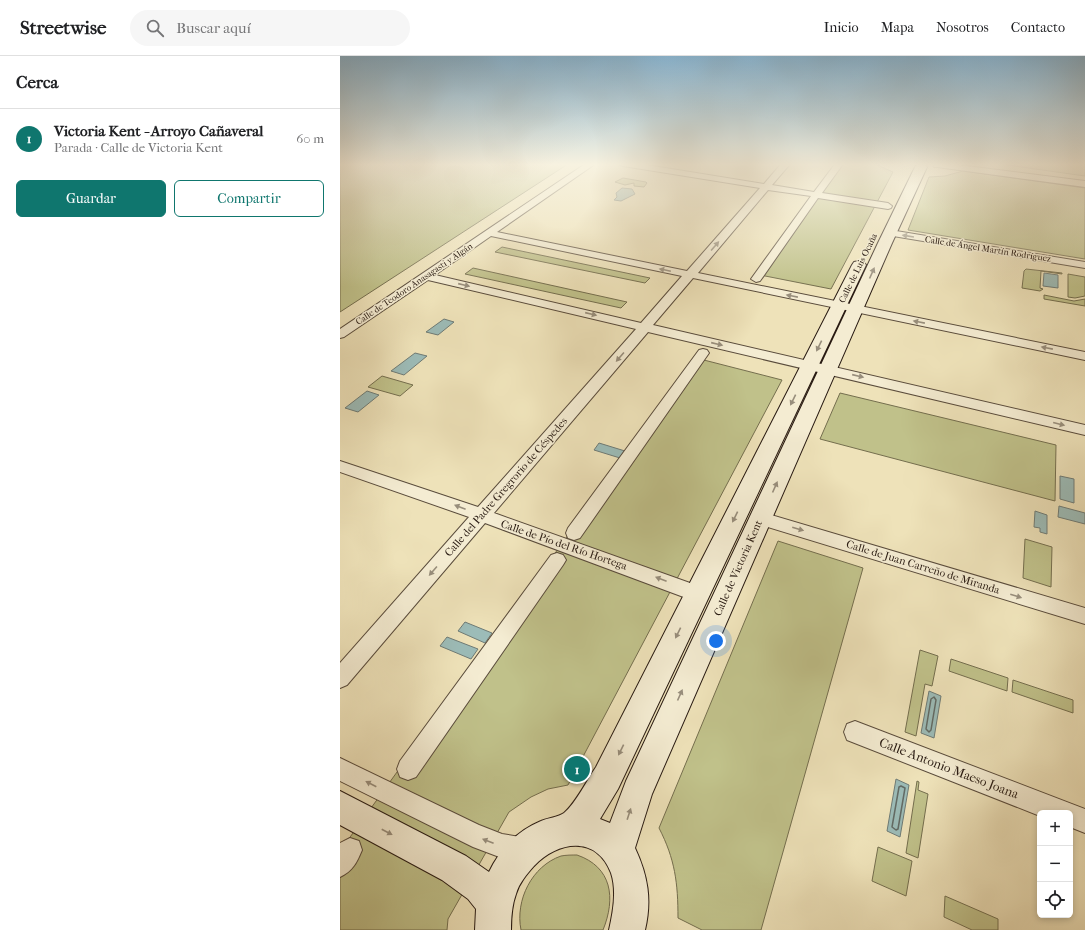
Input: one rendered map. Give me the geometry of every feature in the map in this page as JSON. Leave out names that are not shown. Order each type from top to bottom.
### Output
[{"type":"main road","name":"Calle de Luis Ocaña","points":[[845,331],[890,233],[900,205]]},
{"type":"main road","points":[[882,218],[888,206]]},
{"type":"main road","name":"Calle de Luis Ocaña","points":[[828,328],[864,255]]},
{"type":"main road","name":"Calle de Victoria Kent","points":[[618,851],[636,792],[761,518],[819,367],[828,328]]},
{"type":"main road","name":"Calle de Victoria Kent","points":[[572,829],[588,809],[607,778],[698,594],[819,367],[845,331]]},
{"type":"main road","points":[[340,807],[454,868],[480,887],[494,917]]},
{"type":"main road","points":[[494,917],[502,883],[512,865],[526,850],[536,841],[548,835],[572,829],[585,830],[598,834],[608,841],[618,851],[625,865],[630,882],[632,900],[627,930]]},
{"type":"street","name":"Calle de Teodoro Anasagasti y Algán","points":[[340,323],[518,205]]},
{"type":"street","name":"Calle de Teodoro Anasagasti y Algán","points":[[340,334],[530,205]]},
{"type":"street","name":"Calle del Padre Gregrorio de Céspedes","points":[[340,678],[482,516],[672,294],[751,205]]},
{"type":"street","points":[[756,279],[809,205]]},
{"type":"street","points":[[880,205],[888,206]]},
{"type":"street","points":[[489,233],[1085,356]]},
{"type":"street","name":"Calle de Ángel Martín Rodríguez","points":[[890,233],[1085,265]]},
{"type":"street","points":[[426,276],[1085,430]]},
{"type":"street","points":[[574,533],[703,353]]},
{"type":"street","name":"Calle de Pío del Río Hortega","points":[[340,466],[657,578],[698,594]]},
{"type":"street","name":"Calle de Juan Carreño de Miranda","points":[[761,518],[1085,616]]},
{"type":"street","points":[[408,769],[556,560]]},
{"type":"street","name":"Calle Antonio Maeso Joana","points":[[855,732],[1056,810]]},
{"type":"street","points":[[340,769],[474,835],[502,846],[526,850]]},
{"type":"street","points":[[1073,816],[1085,821]]},
{"type":"green space","points":[[340,205],[505,205],[340,312]]},
{"type":"green space","points":[[805,205],[876,205],[831,289],[755,274]]},
{"type":"green space","points":[[918,205],[1085,205],[1085,259],[908,230]]},
{"type":"green space","points":[[502,247],[650,278],[645,283],[495,252]]},
{"type":"green space","points":[[473,268],[627,302],[621,308],[465,274]]},
{"type":"green space","points":[[1026,269],[1062,273],[1062,274],[1041,271],[1040,288],[1043,289],[1040,291],[1022,288],[1024,271]]},
{"type":"green space","points":[[1068,274],[1085,277],[1085,296],[1075,298],[1068,297]]},
{"type":"green space","points":[[1044,295],[1074,301],[1085,299],[1085,306],[1044,299]]},
{"type":"green space","points":[[696,358],[782,380],[568,785],[548,789],[531,797],[509,812],[448,919],[447,930],[340,930],[340,851]]},
{"type":"green space","points":[[382,376],[413,385],[400,396],[368,387]]},
{"type":"green space","points":[[840,393],[1056,445],[1055,501],[820,439]]},
{"type":"green space","points":[[1025,539],[1052,547],[1051,587],[1023,578]]},
{"type":"green space","points":[[778,541],[863,568],[761,930],[702,930],[678,918],[676,882],[672,861],[669,850],[659,828]]},
{"type":"green space","points":[[920,650],[938,656],[932,686],[925,684],[916,736],[905,732]]},
{"type":"green space","points":[[951,659],[1008,678],[1007,691],[949,671]]},
{"type":"green space","points":[[1013,680],[1073,700],[1073,713],[1012,692]]},
{"type":"green space","points":[[917,781],[919,782],[918,790],[928,794],[918,858],[906,853]]},
{"type":"green space","points":[[878,847],[912,861],[906,896],[872,881]]},
{"type":"green space","points":[[577,855],[589,860],[598,867],[608,885],[610,895],[609,906],[603,930],[521,930],[520,919],[523,896],[534,876],[551,861],[561,856]]},
{"type":"green space","points":[[945,896],[998,919],[998,930],[972,930],[944,917]]},
{"type":"water","points":[[1044,273],[1058,275],[1058,288],[1043,286]]},
{"type":"water","points":[[444,319],[454,322],[438,335],[426,332]]},
{"type":"water","points":[[415,353],[427,356],[404,375],[391,371]]},
{"type":"water","points":[[367,391],[379,395],[358,412],[345,408]]},
{"type":"water","points":[[599,443],[625,451],[620,458],[594,450]]},
{"type":"water","points":[[1060,476],[1074,479],[1074,503],[1060,499]]},
{"type":"water","points":[[1059,506],[1085,513],[1085,524],[1058,517]]},
{"type":"water","points":[[1035,511],[1047,515],[1047,534],[1040,532],[1040,528],[1034,527]]},
{"type":"water","points":[[465,622],[492,633],[485,643],[458,631]]},
{"type":"water","points":[[447,637],[478,649],[471,659],[440,646]]},
{"type":"water","points":[[929,691],[941,696],[934,738],[921,733]]},
{"type":"water","points":[[896,779],[909,785],[900,837],[887,831]]},
{"type":"place","name":"Victoria Kent - Arroyo Cañaveral","points":[[577,769]]}]
